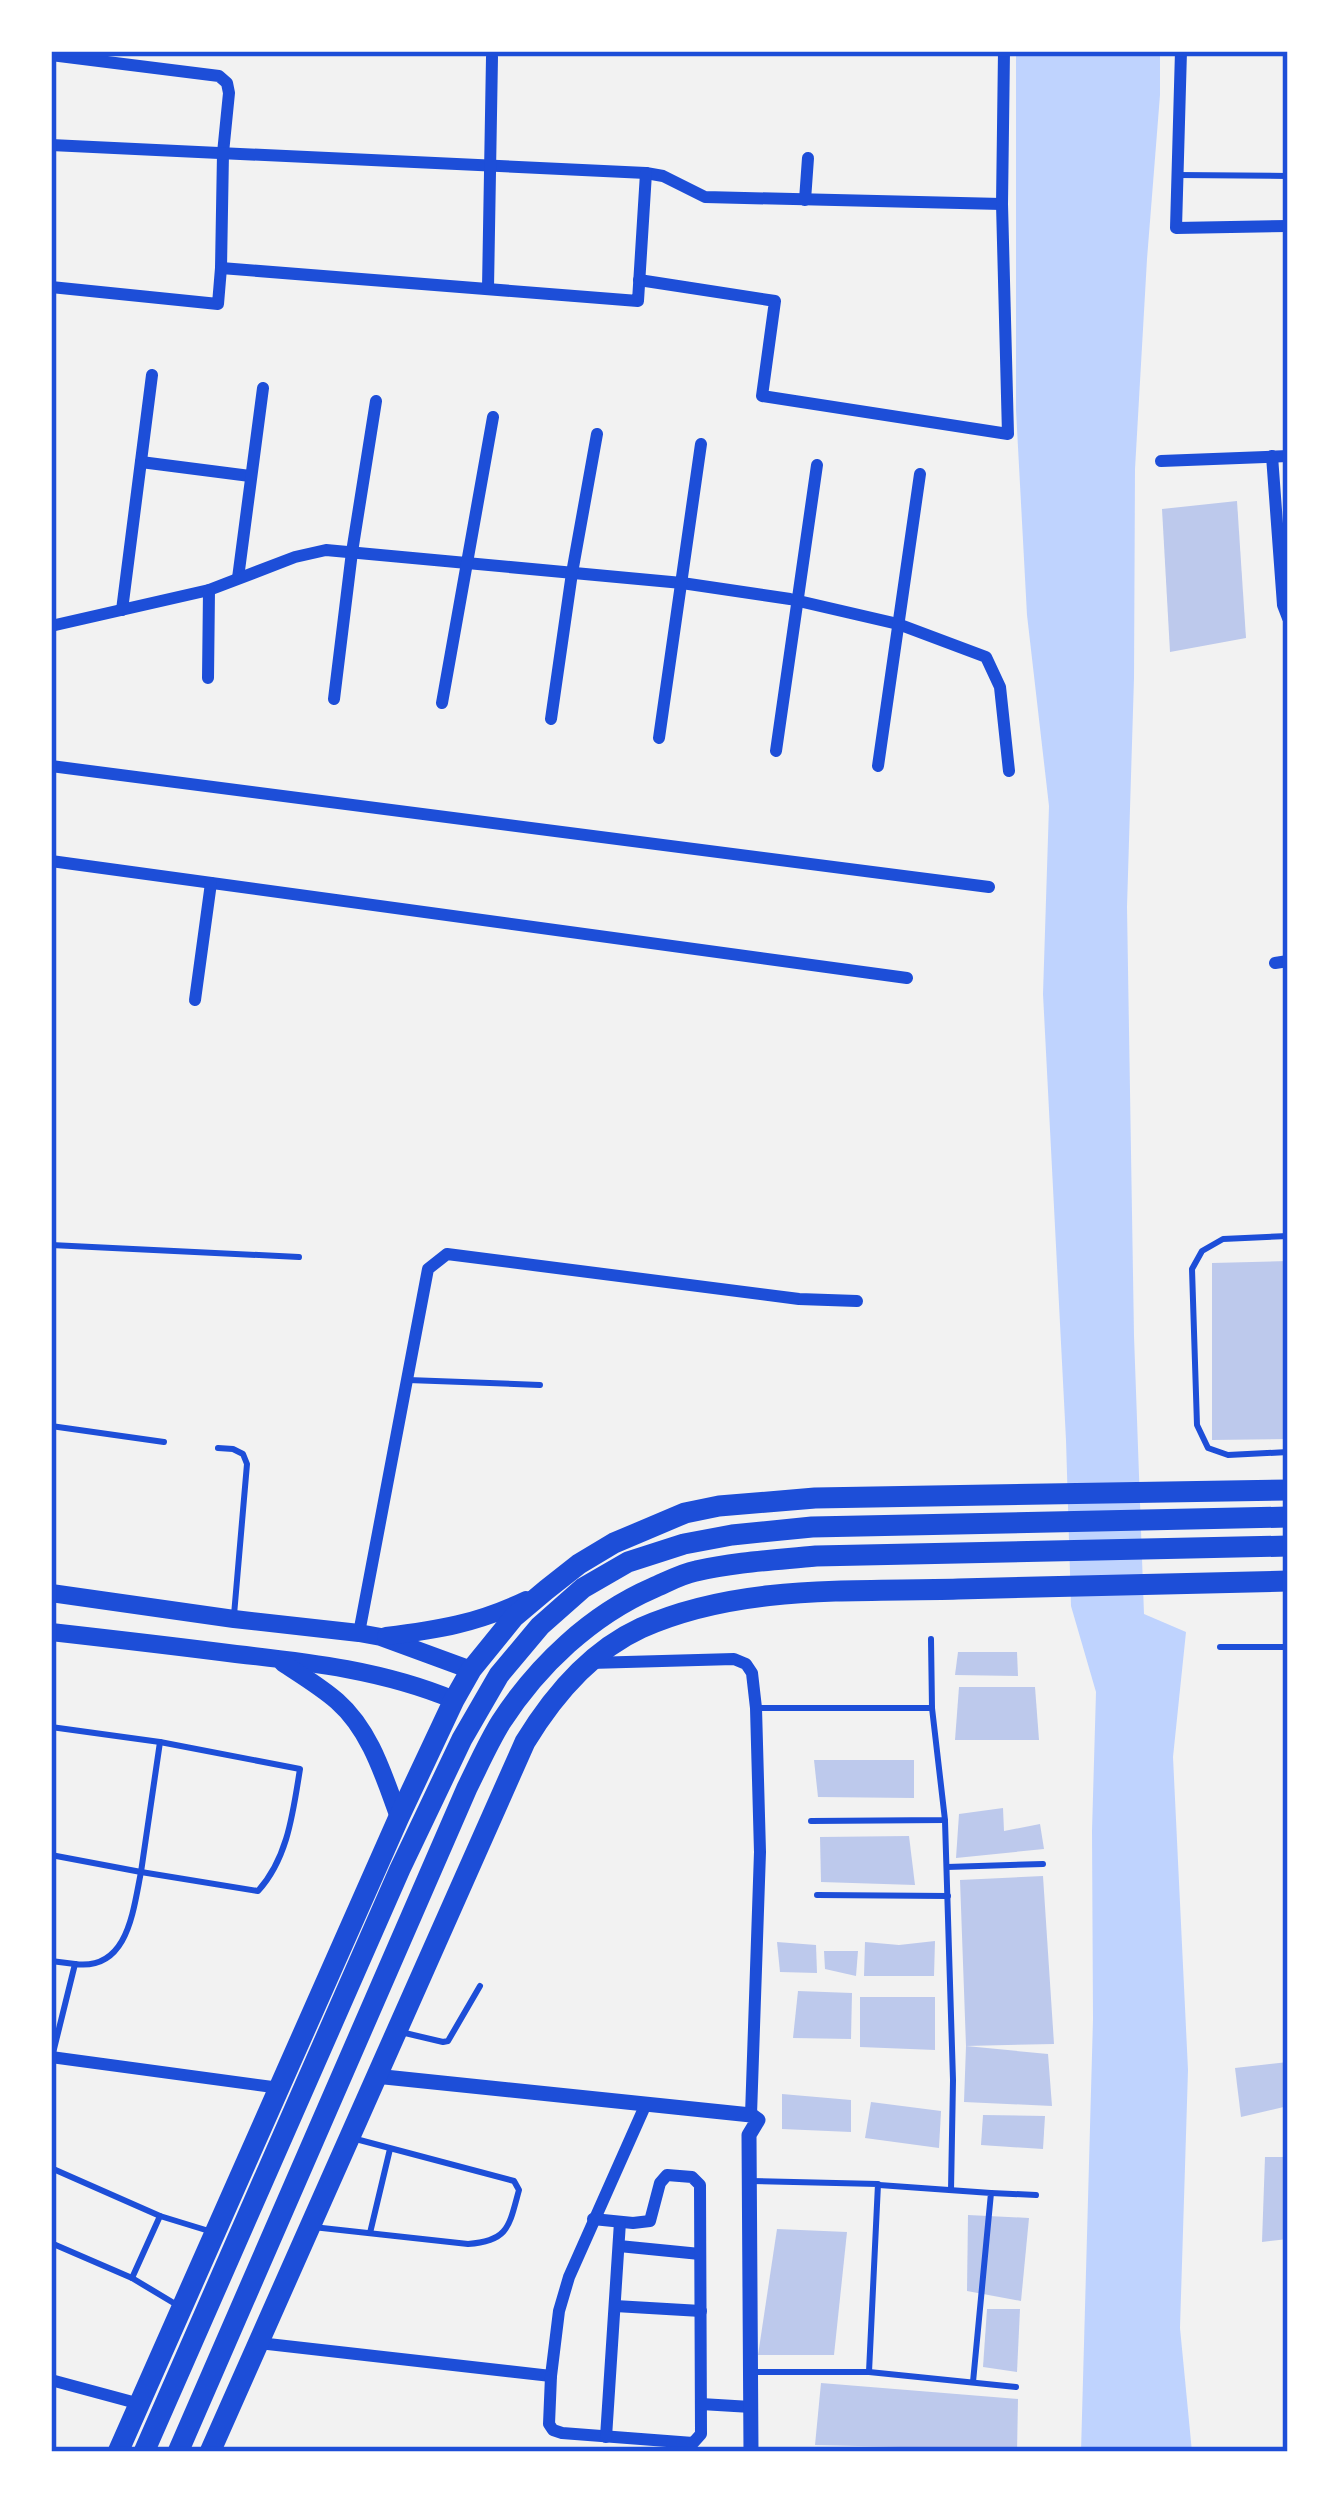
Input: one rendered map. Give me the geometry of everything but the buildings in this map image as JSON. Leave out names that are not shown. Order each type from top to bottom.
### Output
[{"type":"highway","points":[[118,2452],[454,1700],[471,1670],[514,1617],[546,1590],[614,1543],[686,1514],[756,1501],[1288,1490]]},
{"type":"highway","points":[[144,2452],[400,1869],[462,1739],[499,1675],[540,1626],[583,1588],[628,1562],[732,1535],[812,1527],[1288,1517]]},
{"type":"highway","points":[[178,2452],[467,1788],[500,1724],[529,1684],[583,1631],[638,1595],[692,1571],[745,1563],[816,1556],[1288,1546]]},
{"type":"highway","points":[[210,2452],[525,1742],[588,1663],[637,1630],[670,1617],[773,1593],[1288,1581]]},
{"type":"highway","points":[[471,1670],[543,1714]]},
{"type":"highway","points":[[454,1700],[525,1742]]},
{"type":"highway","points":[[194,2283],[219,2270],[237,2269],[262,2286],[273,2312]]},
{"type":"main road","points":[[381,1637],[459,1626],[546,1590]]},
{"type":"main road","points":[[51,1593],[381,1637],[471,1670]]},
{"type":"main road","points":[[51,1632],[376,1674],[454,1700]]},
{"type":"main road","points":[[275,1658],[330,1695],[355,1720],[399,1817]]},
{"type":"street","points":[[639,280],[775,301],[762,396],[1008,434],[1004,51]]},
{"type":"street","points":[[1181,51],[1176,228],[1288,226]]},
{"type":"street","points":[[51,55],[219,76],[229,93],[218,304],[51,287]]},
{"type":"street","points":[[488,288],[492,57]]},
{"type":"street","points":[[51,145],[646,173],[663,176],[705,197],[1002,204]]},
{"type":"street","points":[[805,200],[808,158]]},
{"type":"street","points":[[221,268],[638,301],[646,173]]},
{"type":"street","points":[[122,610],[152,375]]},
{"type":"street","points":[[238,578],[263,388]]},
{"type":"street","points":[[334,699],[376,401]]},
{"type":"street","points":[[442,703],[493,417]]},
{"type":"street","points":[[551,719],[597,434]]},
{"type":"street","points":[[659,738],[701,444]]},
{"type":"street","points":[[1271,456],[1283,605],[1288,618]]},
{"type":"street","points":[[1162,460],[1288,456]]},
{"type":"street","points":[[141,462],[250,476]]},
{"type":"street","points":[[776,751],[817,465]]},
{"type":"street","points":[[878,766],[920,474]]},
{"type":"street","points":[[51,626],[209,590],[326,550],[682,584],[898,623],[986,657],[1000,687],[1009,771]]},
{"type":"street","points":[[208,678],[209,590]]},
{"type":"street","points":[[51,766],[989,887]]},
{"type":"street","points":[[51,861],[907,978]]},
{"type":"street","points":[[196,1000],[212,883]]},
{"type":"street","points":[[359,1633],[428,1270],[447,1255],[799,1299],[857,1301]]},
{"type":"street","points":[[588,1663],[734,1659],[752,1673],[760,1852],[751,2116]]},
{"type":"street","points":[[51,2057],[281,2089]]},
{"type":"street","points":[[376,2075],[758,2120],[749,2135],[751,2452]]},
{"type":"street","points":[[593,2219],[650,2221],[663,2176],[692,2177],[700,2186],[701,2434],[693,2443],[562,2433],[549,2424],[563,2295],[593,2219],[644,2106]]},
{"type":"street","points":[[606,2437],[620,2222]]},
{"type":"street","points":[[619,2246],[700,2254]]},
{"type":"street","points":[[614,2306],[700,2311]]},
{"type":"street","points":[[260,2343],[551,2376]]},
{"type":"street","points":[[51,2380],[140,2404]]},
{"type":"street","points":[[701,2404],[751,2407]]},
{"type":"lane","points":[[1176,175],[1288,176]]},
{"type":"lane","points":[[1288,1236],[1223,1239],[1202,1251],[1192,1269],[1191,1303],[1197,1425],[1208,1448],[1228,1455],[1288,1452]]},
{"type":"lane","points":[[51,1245],[299,1257]]},
{"type":"lane","points":[[408,1380],[540,1385]]},
{"type":"lane","points":[[51,1426],[164,1442]]},
{"type":"lane","points":[[218,1448],[243,1454],[248,1464],[234,1619]]},
{"type":"lane","points":[[931,1639],[932,1708],[947,1867],[951,2190]]},
{"type":"lane","points":[[1220,1647],[1288,1647]]},
{"type":"lane","points":[[756,1708],[932,1708]]},
{"type":"lane","points":[[51,1727],[300,1769],[280,1859],[258,1891],[51,1855]]},
{"type":"lane","points":[[51,1960],[92,1966],[106,1960],[124,1939],[141,1872],[160,1742]]},
{"type":"lane","points":[[811,1821],[945,1820]]},
{"type":"lane","points":[[947,1867],[1043,1864]]},
{"type":"lane","points":[[817,1895],[948,1896]]},
{"type":"lane","points":[[51,2057],[75,1964]]},
{"type":"lane","points":[[395,2030],[448,2041],[480,1986]]},
{"type":"lane","points":[[310,2226],[467,2244],[486,2243],[509,2228],[519,2190],[514,2181],[351,2138]]},
{"type":"lane","points":[[370,2233],[391,2148]]},
{"type":"lane","points":[[51,2168],[160,2216],[216,2234]]},
{"type":"lane","points":[[749,2181],[1036,2195]]},
{"type":"lane","points":[[868,2372],[878,2185]]},
{"type":"lane","points":[[973,2382],[991,2193]]},
{"type":"lane","points":[[132,2278],[160,2216]]},
{"type":"lane","points":[[51,2242],[132,2278],[183,2308]]},
{"type":"lane","points":[[750,2372],[868,2372],[1016,2387]]},
{"type":"water","points":[[1016,51],[1160,51],[1135,469],[1127,907],[1144,1614],[1186,1632],[1173,1757],[1188,2070],[1180,2328],[1192,2452],[1081,2452],[1096,1692],[1071,1606],[1043,994],[1049,806],[1027,615],[1016,410]]}]
